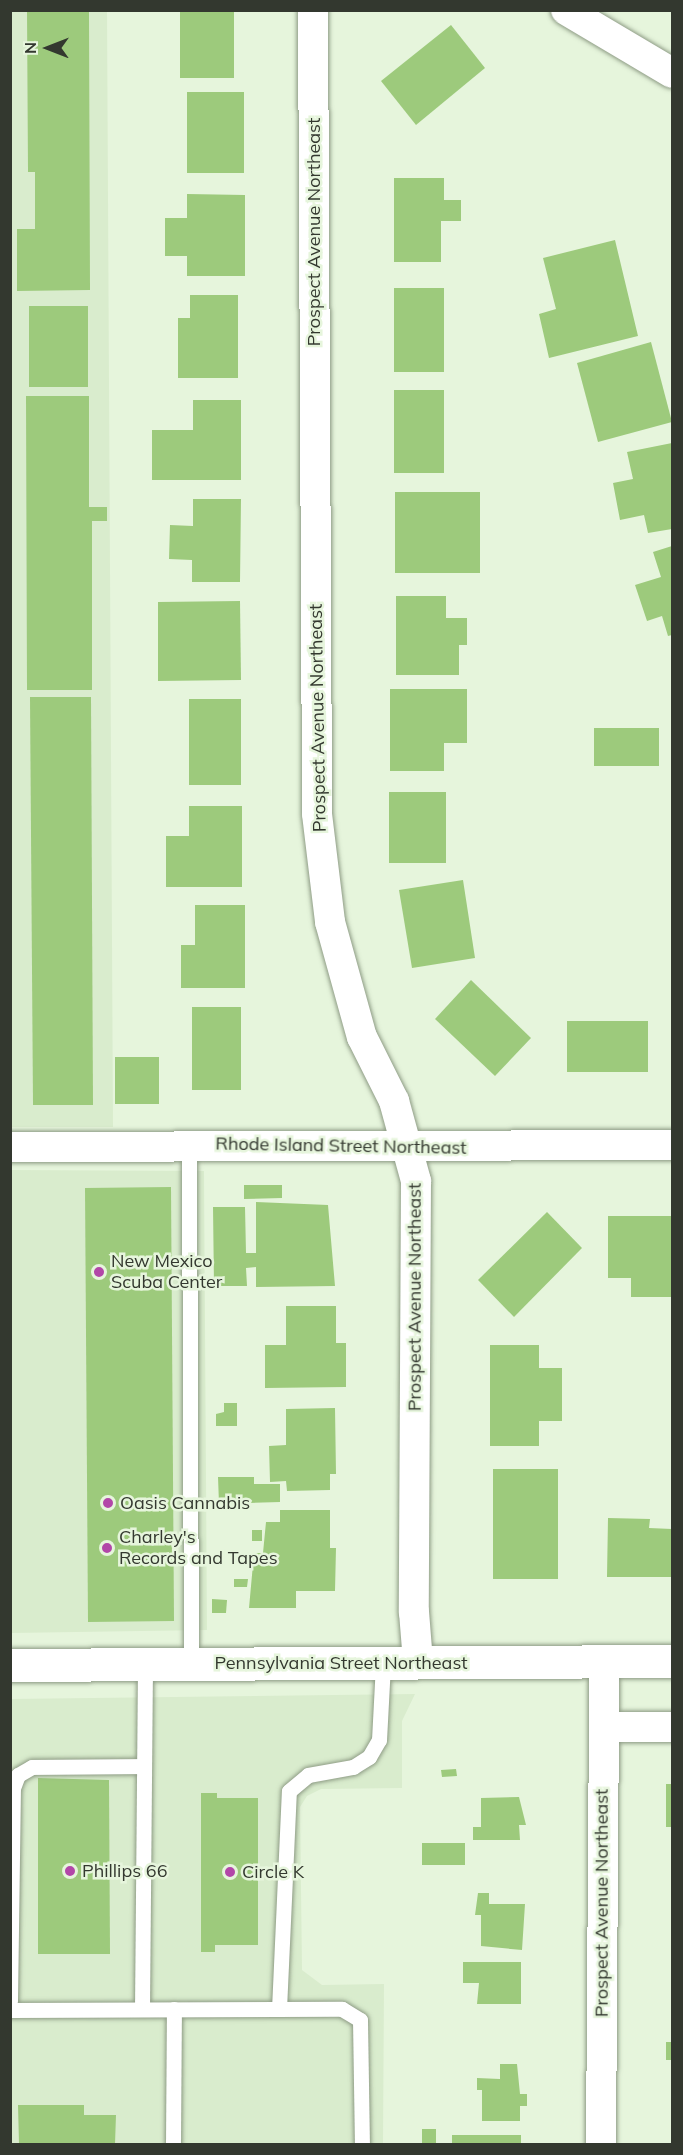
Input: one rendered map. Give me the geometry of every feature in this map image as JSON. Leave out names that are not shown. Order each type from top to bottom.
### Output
[{"type":"street","name":"Prospect Avenue Northeast","points":[[313,10],[317,814],[330,922],[362,1036],[394,1101],[416,1181],[414,1612],[418,1662]]},
{"type":"street","points":[[566,10],[672,73]]},
{"type":"street","name":"Rhode Island Street Northeast","points":[[10,1147],[189,1144],[408,1147],[672,1145]]},
{"type":"street","name":"Prospect Avenue Northeast","points":[[601,2145],[604,1661]]},
{"type":"street","name":"Pennsylvania Street Northeast","points":[[10,1665],[672,1661]]},
{"type":"street","points":[[604,1727],[672,1727]]},
{"type":"lane","points":[[189,1144],[191,1664]]},
{"type":"lane","points":[[279,2009],[289,1791],[308,1775],[353,1767],[369,1757],[379,1740],[383,1663]]},
{"type":"lane","points":[[142,2009],[145,1664]]},
{"type":"lane","points":[[10,2001],[13,1788],[18,1775],[32,1767],[144,1766]]},
{"type":"lane","points":[[173,2145],[174,2009]]},
{"type":"lane","points":[[10,2010],[342,2009],[360,2020],[362,2145]]},
{"type":"shaded area","points":[[10,11],[107,11],[113,1127],[11,1127]]},
{"type":"shaded area","points":[[11,1170],[204,1171],[207,1630],[11,1633]]},
{"type":"shaded area","points":[[415,1694],[402,1721],[402,1788],[321,1789],[307,1796],[300,1807],[302,1970],[322,1985],[384,1984],[383,2144],[11,2144],[10,1699]]},
{"type":"building","points":[[27,10],[89,10],[90,290],[17,291],[17,229],[35,229],[35,172],[28,172]]},
{"type":"building","points":[[180,10],[234,10],[234,78],[180,78]]},
{"type":"building","points":[[451,25],[485,68],[416,125],[381,81]]},
{"type":"building","points":[[187,92],[244,92],[244,173],[187,173]]},
{"type":"building","points":[[394,178],[444,178],[444,200],[461,200],[461,221],[441,221],[441,262],[394,262]]},
{"type":"building","points":[[187,194],[245,195],[245,276],[187,276],[187,256],[165,256],[165,218],[187,218]]},
{"type":"building","points":[[615,240],[638,336],[549,358],[539,314],[556,309],[543,258]]},
{"type":"building","points":[[394,288],[444,288],[444,372],[394,372]]},
{"type":"building","points":[[190,295],[238,295],[238,378],[178,378],[178,318],[190,318]]},
{"type":"building","points":[[29,306],[88,306],[88,387],[29,387]]},
{"type":"building","points":[[651,342],[672,422],[598,442],[577,363]]},
{"type":"building","points":[[394,390],[444,390],[444,473],[394,473]]},
{"type":"building","points":[[26,396],[89,396],[89,507],[107,507],[107,521],[92,521],[92,690],[27,690]]},
{"type":"building","points":[[193,400],[241,400],[241,480],[152,480],[152,430],[193,430]]},
{"type":"building","points":[[672,443],[672,529],[648,533],[644,515],[620,520],[613,483],[633,479],[627,452]]},
{"type":"building","points":[[395,492],[480,492],[480,573],[395,573]]},
{"type":"building","points":[[193,499],[241,499],[240,582],[192,582],[192,560],[169,559],[170,525],[193,526]]},
{"type":"building","points":[[672,546],[672,635],[668,636],[662,616],[647,621],[635,585],[661,577],[653,552]]},
{"type":"building","points":[[396,596],[446,596],[446,618],[467,618],[467,645],[459,645],[459,675],[396,675]]},
{"type":"building","points":[[240,601],[241,680],[158,681],[158,602]]},
{"type":"building","points":[[390,689],[467,689],[467,743],[444,743],[444,771],[390,771]]},
{"type":"building","points":[[30,697],[91,697],[93,1105],[33,1105]]},
{"type":"building","points":[[189,699],[241,699],[241,785],[189,785]]},
{"type":"building","points":[[594,728],[659,728],[659,766],[594,766]]},
{"type":"building","points":[[389,792],[446,792],[446,863],[389,863]]},
{"type":"building","points":[[189,806],[242,806],[242,887],[166,887],[166,836],[189,836]]},
{"type":"building","points":[[463,880],[475,958],[412,968],[399,890]]},
{"type":"building","points":[[195,905],[245,905],[245,988],[181,988],[181,945],[195,945]]},
{"type":"building","points":[[471,980],[531,1038],[495,1076],[435,1019]]},
{"type":"building","points":[[192,1007],[241,1007],[241,1090],[192,1090]]},
{"type":"building","points":[[567,1021],[648,1021],[648,1072],[567,1072]]},
{"type":"building","points":[[115,1057],[159,1057],[159,1104],[115,1104]]},
{"type":"building","points":[[244,1185],[282,1185],[282,1198],[244,1199]]},
{"type":"building","points":[[171,1187],[174,1621],[88,1622],[85,1188]]},
{"type":"building","points":[[256,1202],[328,1205],[335,1286],[256,1287],[256,1267],[246,1268],[247,1286],[214,1286],[213,1207],[245,1207],[246,1253],[256,1253]]},
{"type":"building","points":[[547,1212],[582,1248],[514,1317],[478,1280]]},
{"type":"building","points":[[608,1216],[672,1216],[672,1297],[631,1297],[631,1278],[608,1278]]},
{"type":"building","points":[[286,1306],[336,1306],[336,1343],[346,1343],[346,1387],[265,1388],[265,1345],[286,1345]]},
{"type":"building","points":[[490,1345],[539,1345],[539,1368],[562,1368],[562,1421],[539,1421],[539,1446],[490,1446]]},
{"type":"building","points":[[224,1403],[237,1403],[237,1426],[216,1426],[216,1414],[224,1412]]},
{"type":"building","points":[[335,1408],[336,1474],[330,1474],[330,1490],[287,1491],[286,1481],[270,1482],[269,1446],[286,1445],[286,1409]]},
{"type":"building","points":[[493,1469],[558,1469],[558,1579],[493,1579]]},
{"type":"building","points":[[218,1477],[254,1477],[254,1484],[280,1484],[280,1502],[219,1504]]},
{"type":"building","points":[[280,1510],[330,1510],[330,1548],[336,1548],[335,1591],[296,1591],[296,1608],[249,1608],[254,1553],[263,1553],[266,1522],[280,1522]]},
{"type":"building","points":[[608,1518],[650,1519],[649,1528],[672,1529],[672,1577],[607,1577]]},
{"type":"building","points":[[252,1530],[262,1530],[262,1541],[252,1541]]},
{"type":"building","points":[[234,1579],[248,1579],[247,1587],[234,1587]]},
{"type":"building","points":[[212,1599],[227,1600],[226,1613],[212,1613]]},
{"type":"building","points":[[456,1769],[457,1776],[442,1777],[441,1770]]},
{"type":"building","points":[[38,1778],[109,1780],[110,1954],[38,1954]]},
{"type":"building","points":[[666,1784],[672,1784],[672,1827],[666,1827]]},
{"type":"building","name":"Circle K","points":[[201,1793],[217,1793],[217,1798],[258,1798],[258,1945],[215,1945],[215,1952],[201,1952]]},
{"type":"building","points":[[519,1797],[526,1825],[519,1825],[520,1840],[473,1840],[473,1827],[481,1827],[481,1798]]},
{"type":"building","points":[[422,1843],[465,1843],[465,1865],[422,1865]]},
{"type":"building","points":[[478,1893],[489,1893],[489,1904],[525,1904],[522,1950],[481,1946],[481,1915],[475,1915]]},
{"type":"building","points":[[463,1962],[521,1962],[521,2004],[477,2004],[479,1983],[463,1983]]},
{"type":"building","points":[[666,2042],[672,2042],[672,2060],[666,2060]]},
{"type":"building","points":[[500,2064],[517,2064],[520,2094],[527,2094],[527,2106],[520,2106],[520,2121],[482,2121],[482,2090],[477,2090],[477,2078],[500,2079]]},
{"type":"building","points":[[18,2105],[84,2105],[84,2115],[116,2115],[115,2144],[19,2144]]},
{"type":"building","points":[[422,2129],[436,2129],[436,2144],[422,2144]]},
{"type":"building","points":[[452,2135],[521,2135],[521,2144],[452,2144]]},
{"type":"place","name":"New Mexico Scuba Center","points":[[99,1272]]},
{"type":"place","name":"Oasis Cannabis","points":[[108,1503]]},
{"type":"place","name":"Charley's Records and Tapes","points":[[107,1548]]},
{"type":"place","name":"Phillips 66","points":[[70,1871]]},
{"type":"place","name":"Circle K","points":[[230,1872]]}]
